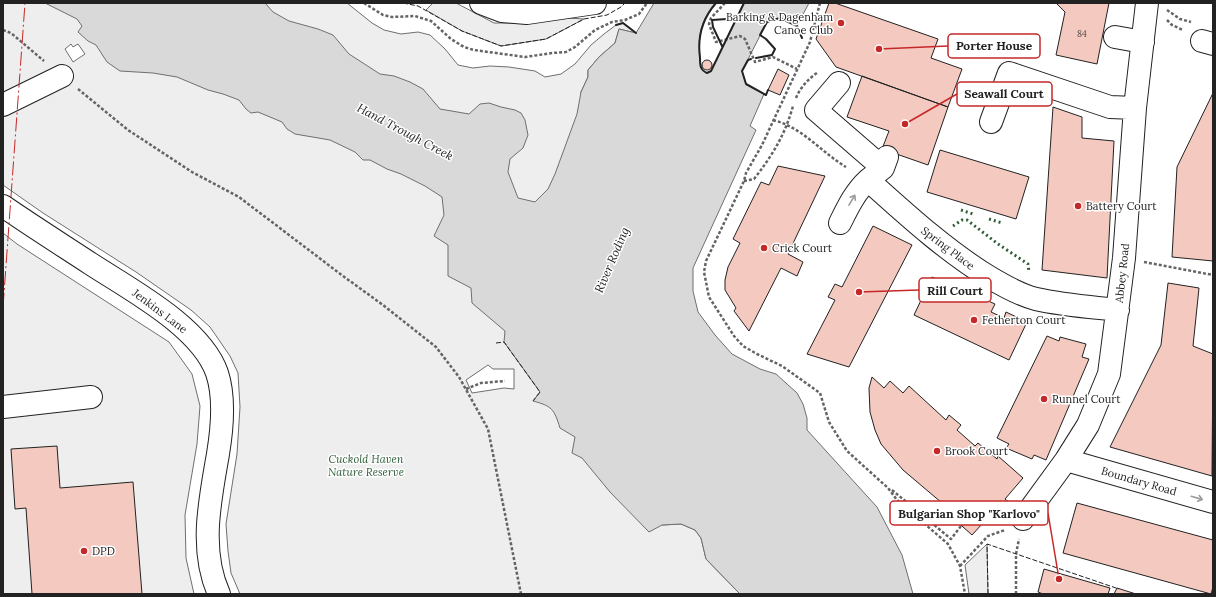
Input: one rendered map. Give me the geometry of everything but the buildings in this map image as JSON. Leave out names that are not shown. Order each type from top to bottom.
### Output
[{"type":"street","points":[[481,3],[502,11],[527,13],[595,3]]},
{"type":"street","name":"Abbey Road","points":[[1023,519],[1066,460],[1088,425],[1109,374],[1124,258],[1135,108],[1143,42],[1158,8]]},
{"type":"street","points":[[1115,37],[1143,42]]},
{"type":"street","points":[[991,122],[1009,73],[1110,107],[1135,108]]},
{"type":"street","points":[[3,105],[62,76]]},
{"type":"street","name":"Spring Place","points":[[839,83],[816,110],[879,168],[920,228],[969,265],[1006,287],[1035,299],[1118,310]]},
{"type":"street","points":[[840,223],[852,199],[879,168]]},
{"type":"street","name":"Jenkins Lane","points":[[3,206],[42,233],[140,295],[182,325],[204,348],[217,373],[222,403],[221,438],[211,497],[208,527],[209,557],[219,594]]},
{"type":"street","points":[[3,407],[91,397]]},
{"type":"street","name":"Boundary Road","points":[[1066,460],[1213,502]]},
{"type":"path","points":[[725,3],[711,18],[709,24],[716,42],[740,36],[745,39],[755,62],[773,57],[797,69]]},
{"type":"path","points":[[820,3],[810,42],[762,146],[746,173],[744,181],[706,261],[704,272],[709,297],[742,346],[782,366],[820,394],[829,422],[847,451],[888,488],[951,539],[961,526]]},
{"type":"path","points":[[1158,8],[1172,25],[1203,36]]},
{"type":"path","points":[[1158,8],[1172,14],[1203,36]]},
{"type":"path","points":[[3,30],[11,33],[128,130],[192,172],[239,197],[343,276],[383,304],[436,347],[459,377],[488,429],[521,594]]},
{"type":"path","points":[[744,181],[754,179],[768,162],[788,125],[799,92],[812,77],[819,72]]},
{"type":"path","points":[[773,120],[788,125],[815,143],[838,162]]},
{"type":"path","points":[[1149,263],[1213,275]]},
{"type":"path","points":[[466,389],[481,383],[505,381]]},
{"type":"path","points":[[888,488],[897,500],[948,544],[960,566],[965,594]]},
{"type":"path","points":[[1016,594],[1016,554],[1023,519]]},
{"type":"path","points":[[960,566],[988,536]]},
{"type":"green space","name":"Cuckold Haven Nature Reserve","points":[[3,3],[347,3],[372,23],[384,30],[401,34],[418,32],[430,35],[445,49],[458,65],[473,68],[490,66],[509,67],[535,71],[545,77],[561,74],[575,64],[591,45],[604,34],[616,25],[623,23],[636,33],[619,29],[615,43],[599,57],[588,70],[588,77],[581,92],[662,525],[681,524],[695,530],[701,538],[706,559],[740,594],[240,594],[231,573],[226,524],[237,454],[240,407],[238,373],[230,356],[210,327],[191,310],[3,185]],"holes":[[[71,44],[73,47],[78,44],[85,54],[73,62],[65,49]],[[488,365],[493,369],[514,369],[514,389],[504,388],[472,393],[466,380]]]},
{"type":"green space","points":[[3,233],[17,244],[169,342],[192,374],[200,406],[197,444],[185,515],[186,558],[194,594],[3,594]]},
{"type":"green space","points":[[987,544],[988,594],[969,594],[965,565]]},
{"type":"shaded area","points":[[433,3],[456,3],[494,23],[531,23],[568,18],[584,19],[546,39],[501,46],[462,31],[426,10]]},
{"type":"water","points":[[45,3],[265,3],[273,12],[289,21],[333,35],[349,54],[380,74],[394,76],[423,89],[440,109],[469,114],[480,104],[489,103],[521,113],[525,120],[528,135],[523,148],[510,159],[508,172],[518,198],[535,202],[548,189],[555,174],[577,114],[581,92],[588,77],[588,70],[599,57],[615,43],[619,29],[636,33],[654,3],[716,3],[705,18],[700,33],[699,49],[701,67],[707,73],[711,71],[744,3],[809,3],[797,26],[780,18],[767,22],[742,71],[746,84],[764,94],[750,126],[756,130],[693,268],[693,291],[698,312],[715,335],[732,354],[760,369],[776,374],[797,393],[803,404],[807,418],[807,430],[877,507],[902,555],[913,594],[740,594],[706,559],[701,538],[695,530],[681,524],[662,525],[649,532],[610,492],[582,458],[572,453],[575,437],[560,428],[556,416],[551,409],[533,401],[540,392],[504,342],[505,331],[472,303],[471,288],[448,276],[448,245],[434,236],[444,215],[442,197],[425,186],[401,174],[387,169],[370,160],[363,160],[355,152],[330,140],[295,134],[287,129],[282,122],[258,112],[251,113],[239,100],[208,90],[177,77],[153,73],[120,71],[107,62],[96,45],[88,41],[78,32],[82,26],[77,19]]},
{"type":"hedge","points":[[961,210],[973,214]]},
{"type":"hedge","points":[[989,219],[1002,223]]},
{"type":"hedge","points":[[953,226],[962,220],[967,220],[998,244],[1028,264],[1029,272]]},
{"type":"fence","points":[[403,3],[418,6],[462,31],[501,46],[546,39],[584,19],[607,15],[625,3]]},
{"type":"fence","points":[[496,343],[504,342],[540,392],[533,401]]},
{"type":"fence","points":[[988,594],[987,544],[1119,589]]},
{"type":"wall","points":[[716,3],[707,15],[699,42],[700,65],[707,73],[711,71],[744,3]]},
{"type":"wall","points":[[756,58],[772,55],[775,49],[760,35],[767,22],[780,18],[797,26],[802,38]]},
{"type":"wall","points":[[722,46],[713,27],[712,20],[727,19],[735,21]]},
{"type":"wall","points":[[616,25],[623,23],[636,33]]},
{"type":"wall","points":[[751,59],[748,60],[742,71],[746,84],[766,95],[768,90]]},
{"type":"power","points":[[3,307],[25,3]]},
{"type":"place","name":"Barking & Dagenham Canoe Club","points":[[841,23]]},
{"type":"place","name":"Porter House","points":[[879,49]]},
{"type":"place","name":"Seawall Court","points":[[905,124]]},
{"type":"place","name":"Battery Court","points":[[1078,206]]},
{"type":"place","name":"Crick Court","points":[[764,248]]},
{"type":"place","name":"Rill Court","points":[[859,292]]},
{"type":"place","name":"Fetherton Court","points":[[974,320]]},
{"type":"place","name":"Runnel Court","points":[[1044,399]]},
{"type":"place","name":"Brook Court","points":[[937,451]]},
{"type":"place","name":"DPD","points":[[84,551]]},
{"type":"place","name":"Bulgarian Shop \"Karlovo\"","points":[[1059,579]]},
{"type":"water label","name":"Hand Trough Creek","points":[[405,132]]},
{"type":"water label","name":"River Roding","points":[[612,260]]}]
